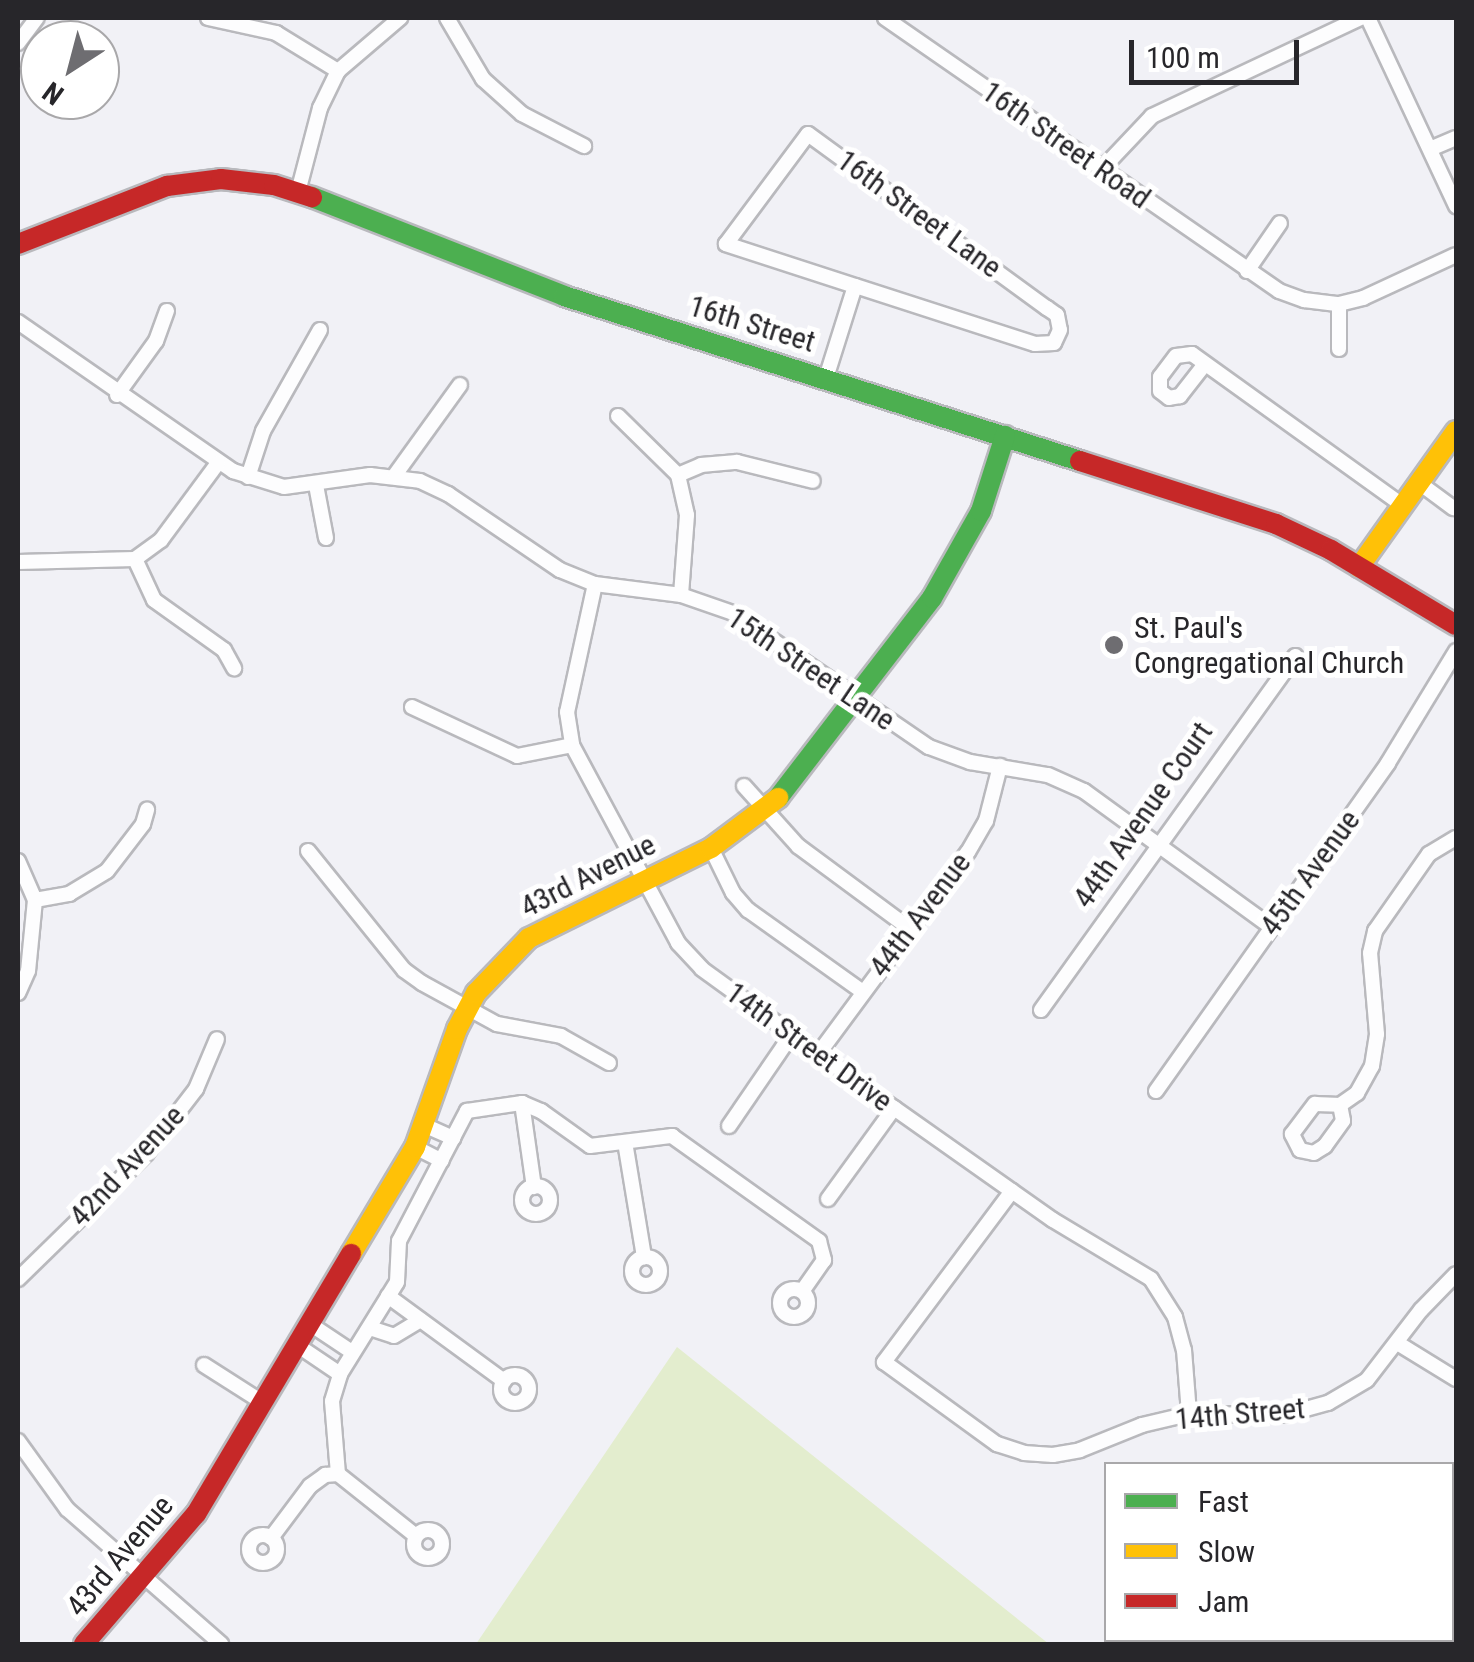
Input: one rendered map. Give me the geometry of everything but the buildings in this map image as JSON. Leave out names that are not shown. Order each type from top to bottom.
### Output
[{"type":"street","points":[[18,43],[37,18]]},
{"type":"street","points":[[208,18],[276,33],[338,71]]},
{"type":"street","points":[[298,192],[320,108],[338,71],[400,18]]},
{"type":"street","points":[[447,18],[483,79],[522,114],[584,146]]},
{"type":"street","name":"16th Street Road","points":[[885,18],[901,22],[1102,170],[1248,271],[1304,300],[1339,304]]},
{"type":"street","points":[[1102,170],[1152,116],[1360,18]]},
{"type":"street","points":[[1368,18],[1456,206]]},
{"type":"street","name":"16th Street Lane","points":[[808,134],[1057,315],[1060,330],[1054,342],[1035,344],[855,286],[726,244],[808,134]]},
{"type":"street","points":[[1430,150],[1456,138]]},
{"type":"street","name":"16th Street","points":[[18,244],[167,186],[234,180],[298,192],[564,296],[1276,524],[1359,566],[1456,625]]},
{"type":"street","points":[[1248,271],[1280,223]]},
{"type":"street","points":[[1339,349],[1339,304],[1363,298],[1456,255]]},
{"type":"street","points":[[826,378],[855,286]]},
{"type":"street","points":[[118,394],[156,341],[166,310]]},
{"type":"street","name":"15th Street Lane","points":[[18,322],[218,463],[248,477],[284,487],[395,475],[448,494],[560,570],[595,584],[681,595],[733,613],[928,748],[970,762],[1062,779],[1271,927]]},
{"type":"street","points":[[248,477],[264,431],[320,330]]},
{"type":"street","points":[[1205,364],[1180,396],[1164,395],[1158,381],[1168,366],[1186,352],[1205,364],[1402,505]]},
{"type":"street","points":[[1168,366],[1191,383]]},
{"type":"street","points":[[395,475],[460,385]]},
{"type":"street","points":[[618,416],[678,475],[687,515],[681,595]]},
{"type":"street","points":[[1359,566],[1456,432]]},
{"type":"street","name":"43rd Avenue","points":[[84,1644],[196,1514],[415,1147],[466,1010],[488,978],[528,938],[710,848],[766,810],[813,760],[858,699],[945,556],[981,511],[1005,436]]},
{"type":"street","points":[[678,475],[700,466],[737,462],[813,481]]},
{"type":"street","points":[[18,562],[135,559],[161,540],[218,463]]},
{"type":"street","points":[[1418,482],[1453,508]]},
{"type":"street","points":[[316,485],[326,538]]},
{"type":"street","points":[[135,559],[154,600],[224,650],[234,668]]},
{"type":"street","name":"14th Street Drive","points":[[595,584],[569,701],[572,745],[678,943],[702,969],[894,1108],[1012,1191],[1150,1279],[1175,1317],[1184,1350],[1189,1414]]},
{"type":"street","name":"45th Avenue","points":[[1156,1090],[1388,763],[1456,651]]},
{"type":"street","name":"44th Avenue Court","points":[[1041,1010],[1295,656]]},
{"type":"street","points":[[412,707],[517,756],[572,745]]},
{"type":"street","name":"44th Avenue","points":[[819,1053],[986,821],[1000,766]]},
{"type":"street","points":[[744,786],[798,846],[910,929]]},
{"type":"street","points":[[36,900],[69,894],[106,872],[143,824],[147,810]]},
{"type":"street","points":[[1340,1105],[1366,1080],[1375,1051],[1370,954],[1375,930],[1429,854],[1456,838]]},
{"type":"street","points":[[710,848],[733,893],[748,910],[862,992]]},
{"type":"street","points":[[308,851],[404,970],[466,1010],[496,1024],[577,1042],[609,1063]]},
{"type":"street","points":[[18,861],[36,900],[28,972],[18,993]]},
{"type":"street","points":[[729,1126],[792,1034]]},
{"type":"street","name":"42nd Avenue","points":[[18,1279],[146,1154],[202,1080],[217,1039]]},
{"type":"street","points":[[522,1104],[534,1186]]},
{"type":"street","points":[[416,1536],[338,1474],[332,1414],[340,1374],[397,1282],[399,1241],[467,1111],[522,1104],[541,1111],[590,1146],[672,1136],[818,1241],[824,1260],[802,1291]]},
{"type":"street","points":[[828,1200],[894,1108]]},
{"type":"street","points":[[426,1126],[453,1138]]},
{"type":"street","points":[[625,1142],[644,1258]]},
{"type":"street","points":[[415,1147],[442,1161]]},
{"type":"street","name":"14th Street","points":[[1012,1191],[884,1362],[998,1444],[1024,1452],[1053,1455],[1080,1450],[1142,1425],[1189,1414],[1257,1417],[1304,1412],[1368,1380],[1422,1310],[1456,1274]]},
{"type":"street","points":[[388,1296],[504,1380]]},
{"type":"street","points":[[370,1328],[394,1336],[421,1320]]},
{"type":"street","points":[[310,1324],[352,1352]]},
{"type":"street","points":[[1399,1344],[1456,1378]]},
{"type":"street","points":[[297,1345],[340,1374]]},
{"type":"street","points":[[204,1366],[262,1402]]},
{"type":"street","points":[[18,1441],[67,1510],[221,1644]]},
{"type":"street","points":[[271,1538],[310,1486],[325,1476],[338,1474]]},
{"type":"green space","points":[[677,1347],[757,1411],[1049,1644],[476,1644]]},
{"type":"traffic: fast","points":[[312,197],[564,296],[1080,461]]},
{"type":"traffic: fast","points":[[778,798],[932,598],[981,511],[1005,436]]},
{"type":"traffic: slow","points":[[1359,567],[1456,431]]},
{"type":"traffic: slow","points":[[351,1254],[415,1147],[457,1029],[476,993],[529,938],[711,848],[778,798]]},
{"type":"traffic: jam","points":[[18,244],[167,186],[221,179],[274,185],[312,197]]},
{"type":"traffic: jam","points":[[1080,461],[1276,524],[1331,550],[1456,625]]},
{"type":"traffic: jam","points":[[84,1644],[196,1514],[351,1254]]},
{"type":"place","name":"St. Paul's Congregational Church","points":[[1114,645]]}]
